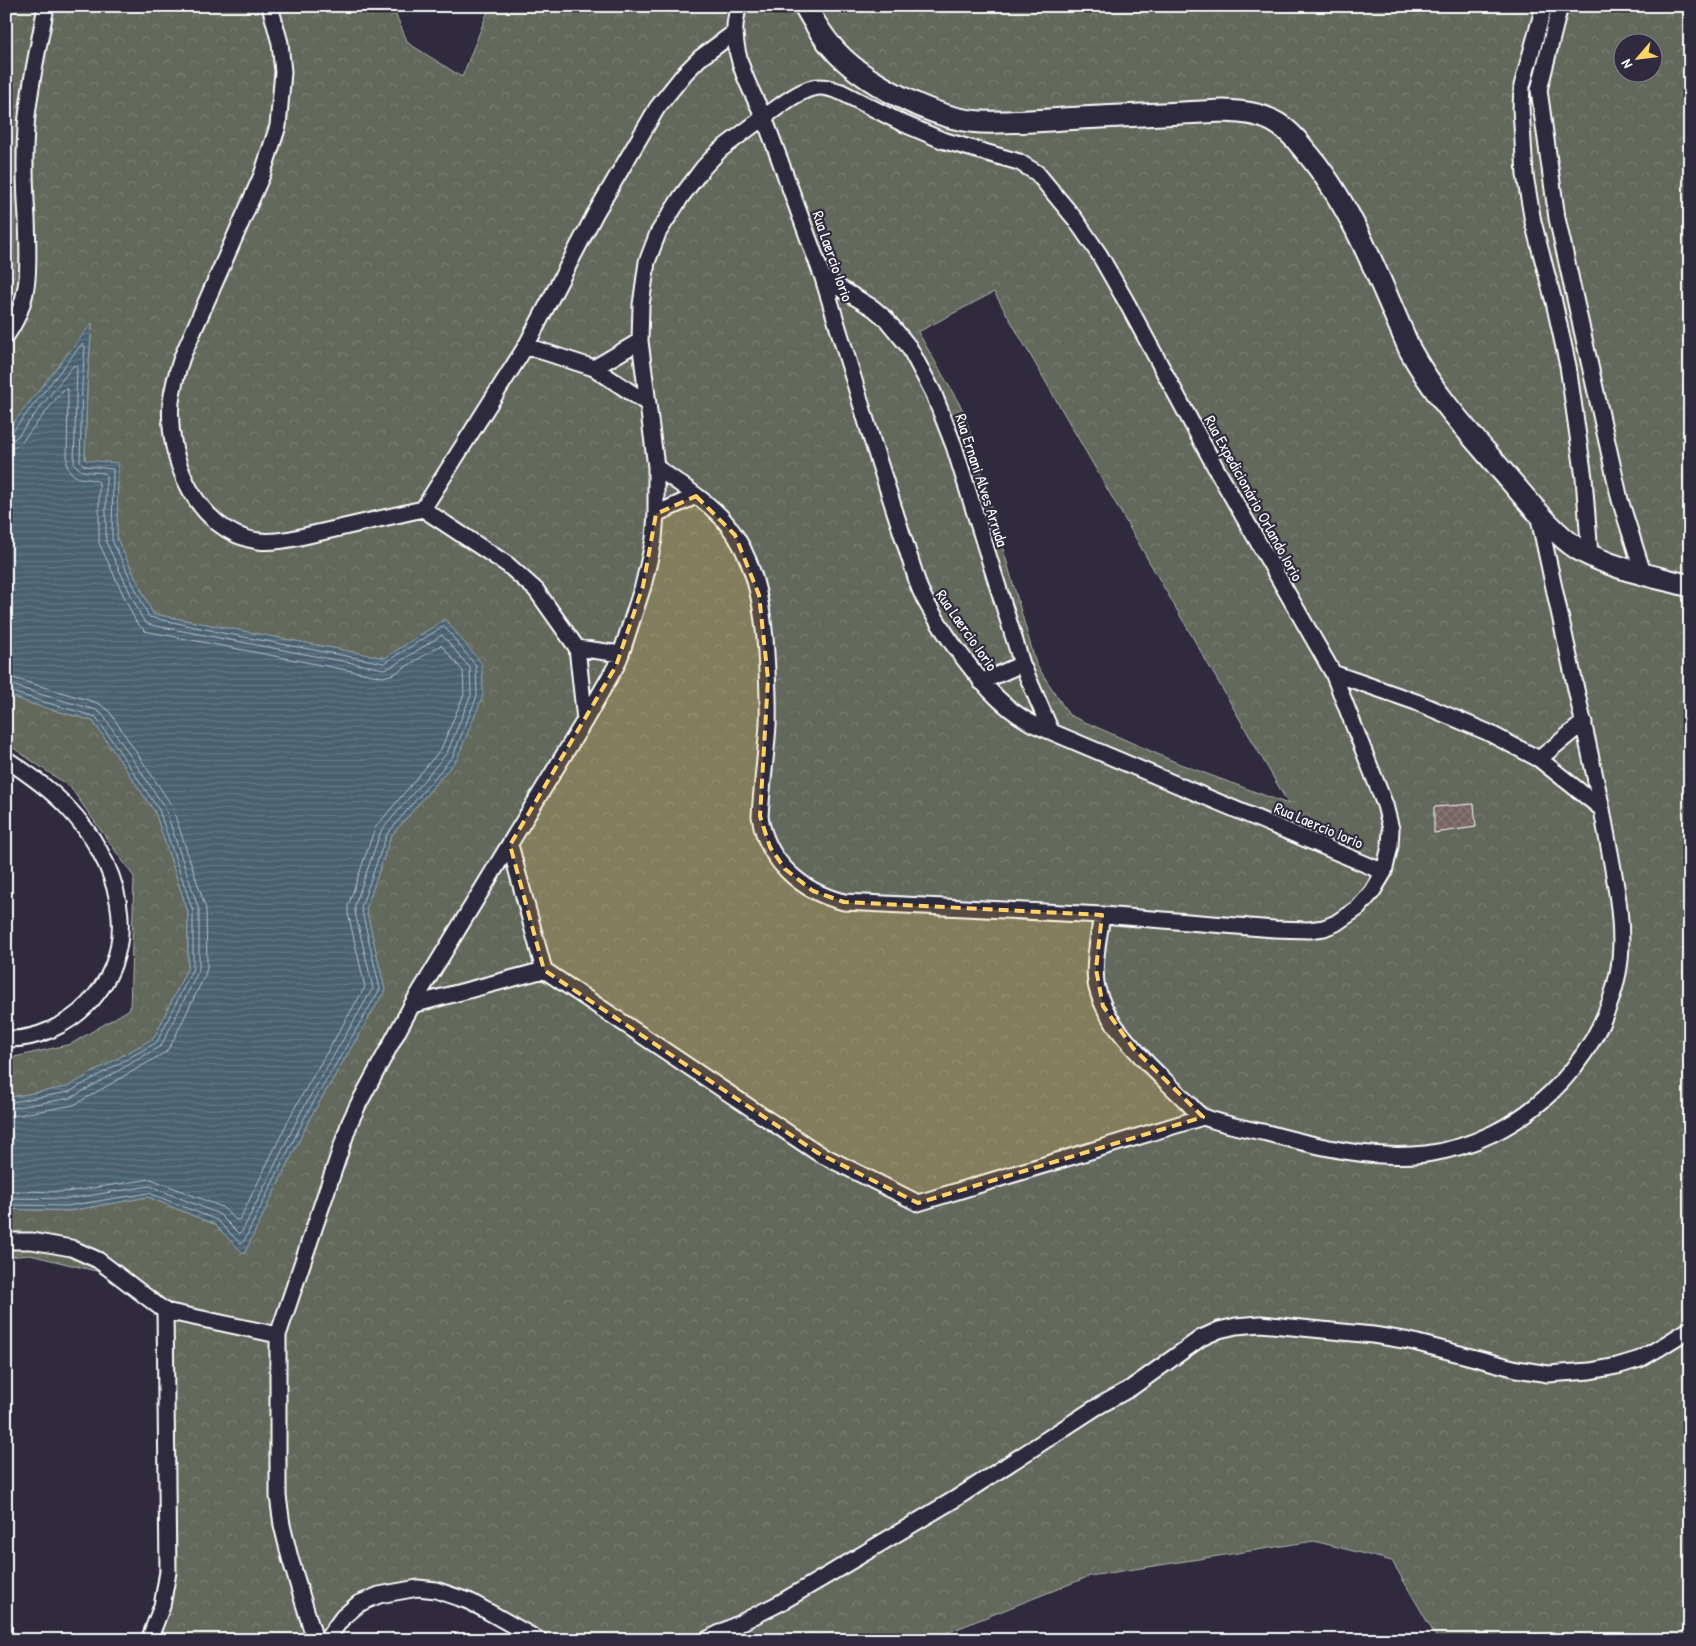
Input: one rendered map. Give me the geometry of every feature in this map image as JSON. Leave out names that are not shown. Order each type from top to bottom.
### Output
[{"type":"street","points":[[6,336],[23,305],[28,280],[26,125],[46,6]]},
{"type":"street","points":[[270,6],[280,43],[283,72],[278,126],[262,175],[182,357],[174,380],[171,404],[172,435],[177,458],[185,480],[197,501],[208,516],[232,534],[260,541],[282,541],[423,509],[526,346],[595,214],[657,108],[685,73],[700,58],[735,32]]},
{"type":"street","name":"Rua Laercio Iorio","points":[[738,6],[735,32],[737,51],[764,117],[823,278],[923,599],[980,682],[1018,716],[1384,872]]},
{"type":"street","points":[[805,6],[833,48],[857,71],[904,98],[957,118],[980,122],[1223,111],[1256,114],[1280,125],[1295,138],[1329,180],[1350,217],[1410,350],[1425,377],[1460,422],[1537,510],[1567,540],[1604,562],[1690,586]]},
{"type":"street","points":[[1544,6],[1522,86],[1521,108],[1526,175],[1533,222],[1554,302],[1568,366],[1584,478],[1590,555]]},
{"type":"street","points":[[1560,6],[1539,90],[1557,218],[1620,500],[1643,573]]},
{"type":"street","name":"Rua Expedicionário Orlando Iorio","points":[[656,467],[696,496],[722,519],[735,535],[749,564],[760,595],[768,679],[768,726],[760,816],[770,847],[785,869],[813,891],[827,898],[844,902],[1102,915],[1274,930],[1309,930],[1324,928],[1336,923],[1358,908],[1372,892],[1384,872],[1390,846],[1391,828],[1387,813],[1333,673],[1218,472],[1099,254],[1060,199],[1037,173],[1019,162],[942,140],[902,123],[841,92],[824,87],[813,88],[799,94],[764,117]]},
{"type":"street","points":[[315,1640],[290,1558],[282,1525],[278,1496],[278,1335],[350,1122],[358,1105],[412,1005],[585,720],[621,654],[648,564],[654,539],[656,514],[656,467],[640,341],[644,276],[649,255],[658,232],[681,197],[713,157],[764,117]]},
{"type":"street","name":"Rua Ernani Alves Arruda","points":[[823,278],[873,308],[886,319],[909,347],[921,368],[933,392],[954,446],[1022,664],[1051,731]]},
{"type":"street","points":[[594,368],[640,341]]},
{"type":"street","points":[[526,346],[594,368],[647,403]]},
{"type":"street","points":[[656,514],[696,496]]},
{"type":"street","points":[[423,509],[494,555],[523,577],[551,610],[577,648],[585,720]]},
{"type":"street","points":[[1102,915],[1096,986],[1103,1006],[1116,1028],[1133,1048],[1202,1117],[1307,1144],[1356,1154],[1426,1154],[1478,1139],[1523,1115],[1549,1096],[1567,1077],[1600,1027],[1618,974],[1621,953],[1621,929],[1602,809],[1537,510]]},
{"type":"street","points":[[577,648],[621,654]]},
{"type":"street","points":[[980,682],[1022,664]]},
{"type":"street","points":[[1333,673],[1416,702],[1488,732],[1539,759],[1602,809]]},
{"type":"street","points":[[1539,759],[1584,722]]},
{"type":"street","points":[[6,759],[67,806],[97,846],[108,867],[116,890],[121,931],[118,950],[104,983],[94,998],[80,1012],[68,1021],[50,1030],[31,1036],[6,1039]]},
{"type":"street","points":[[510,845],[544,970],[818,1154],[918,1203],[1202,1117]]},
{"type":"street","points":[[412,1005],[544,970]]},
{"type":"street","points":[[6,1241],[32,1241],[53,1244],[84,1253],[112,1270],[166,1311],[278,1335]]},
{"type":"street","points":[[149,1640],[162,1606],[168,1572],[166,1311]]},
{"type":"street","points":[[706,1640],[794,1594],[947,1504],[1096,1408],[1131,1388],[1201,1338],[1219,1330],[1236,1326],[1261,1324],[1374,1335],[1410,1341],[1517,1369],[1548,1374],[1590,1371],[1640,1359],[1690,1329]]},
{"type":"street","points":[[326,1640],[343,1617],[358,1604],[379,1595],[418,1588],[436,1590],[471,1602],[539,1640]]},
{"type":"highlighted area","points":[[696,496],[735,535],[759,595],[768,679],[760,816],[770,847],[785,869],[813,891],[844,902],[1102,915],[1096,969],[1103,1006],[1133,1048],[1203,1117],[918,1203],[818,1153],[544,970],[510,845],[616,666],[643,586],[656,514]]},
{"type":"green space","points":[[6,6],[392,6],[408,43],[462,77],[490,6],[1690,6],[1690,1640],[1438,1640],[1392,1561],[1314,1541],[1090,1576],[934,1638],[924,1640],[529,1640],[418,1588],[368,1609],[330,1640],[149,1640],[167,1513],[165,1311],[96,1271],[30,1255],[6,1257],[6,1209],[68,1211],[148,1197],[214,1224],[244,1254],[310,1118],[385,990],[366,909],[391,836],[457,759],[445,619],[385,658],[153,614],[117,539],[118,463],[85,461],[87,385],[92,324],[6,432],[6,277],[14,277],[13,183],[6,176]],"holes":[[[994,292],[1288,803],[1180,764],[1069,715],[1036,664],[964,412],[918,332]]]},
{"type":"green space","points":[[6,694],[32,704],[93,721],[155,812],[188,912],[188,967],[154,1038],[67,1087],[6,1098],[6,1059],[71,1044],[130,1009],[134,877],[70,787],[6,743]]},
{"type":"water","points":[[92,323],[87,385],[85,460],[118,463],[117,539],[153,614],[385,658],[445,619],[482,664],[483,696],[457,759],[391,836],[366,909],[385,990],[310,1118],[244,1254],[214,1224],[148,1197],[68,1211],[6,1209],[6,1098],[67,1087],[154,1038],[188,967],[188,912],[155,812],[93,721],[32,704],[6,694],[6,432]]},
{"type":"building","points":[[1474,804],[1476,827],[1434,833],[1434,807]]}]
